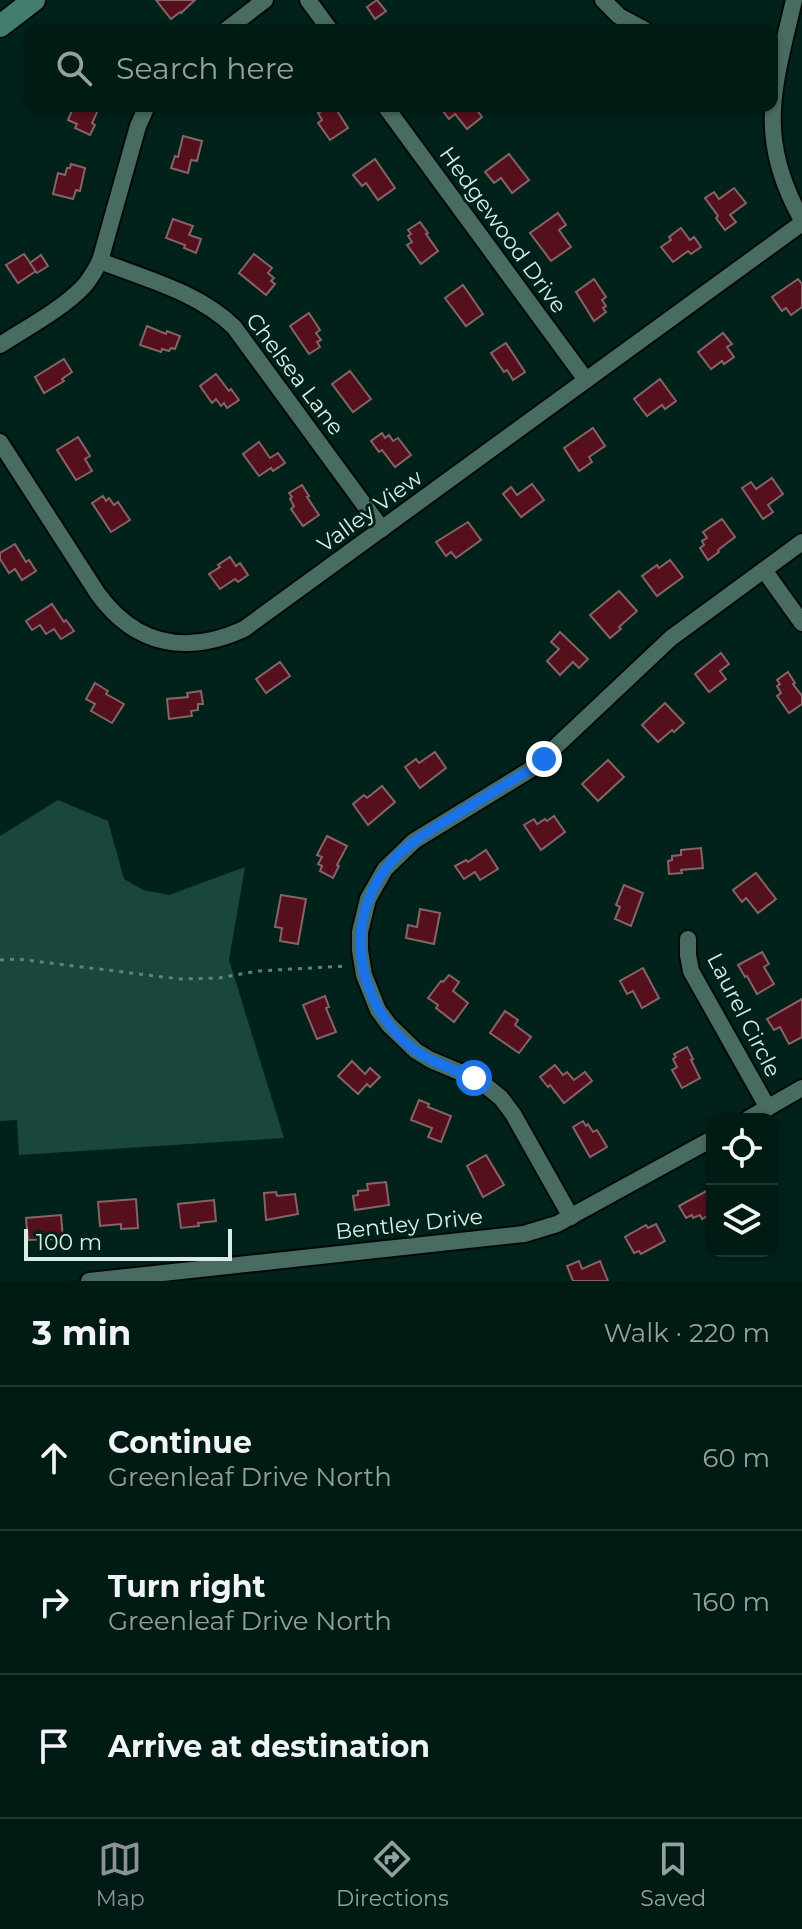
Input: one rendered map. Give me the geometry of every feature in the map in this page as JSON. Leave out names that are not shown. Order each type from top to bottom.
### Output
[{"type":"main road","points":[[0,26],[34,0]]},
{"type":"street","points":[[234,24],[265,0]]},
{"type":"street","points":[[308,0],[326,24]]},
{"type":"street","points":[[603,0],[619,16],[634,24]]},
{"type":"street","points":[[778,53],[794,0]]},
{"type":"street","points":[[0,345],[83,288],[100,261],[144,112]]},
{"type":"street","name":"Hedgewood Drive","points":[[389,112],[586,380]]},
{"type":"street","points":[[773,112],[773,138],[778,164],[802,222]]},
{"type":"street","name":"Valley View","points":[[0,442],[107,606],[124,622],[164,641],[187,644],[224,639],[244,629],[802,222]]},
{"type":"street","name":"Chelsea Lane","points":[[100,261],[199,300],[220,313],[257,356],[382,529]]},
{"type":"street","points":[[571,1217],[501,1098],[485,1085],[431,1060],[401,1039],[378,1010],[369,992],[362,965],[363,915],[375,883],[414,841],[533,768],[671,638],[802,542]]},
{"type":"street","points":[[764,570],[802,623]]},
{"type":"street","name":"Laurel Circle","points":[[688,939],[691,971],[768,1108]]},
{"type":"street","points":[[759,1113],[802,1088]]},
{"type":"street","name":"Bentley Drive","points":[[89,1281],[524,1234],[571,1217],[706,1142]]},
{"type":"path","points":[[0,960],[17,959],[180,979],[362,965]]},
{"type":"green space","points":[[58,800],[108,821],[124,879],[143,890],[169,895],[245,867],[229,960],[284,1138],[19,1155],[17,1120],[0,1121],[0,836]]},
{"type":"building","points":[[156,0],[195,0],[171,19]]},
{"type":"building","points":[[377,0],[386,11],[375,19],[367,7]]},
{"type":"building","points":[[71,112],[97,112],[90,135],[75,128],[77,124],[68,120]]},
{"type":"building","points":[[338,112],[348,128],[330,140],[318,123],[322,120],[318,113]]},
{"type":"building","points":[[444,112],[478,112],[482,117],[467,129],[455,114],[449,119]]},
{"type":"building","points":[[183,136],[202,141],[197,161],[191,160],[188,173],[171,168],[175,156],[178,157]]},
{"type":"building","points":[[509,154],[529,180],[512,193],[501,178],[494,183],[485,172]]},
{"type":"building","points":[[375,159],[395,188],[378,200],[366,183],[362,186],[353,175]]},
{"type":"building","points":[[71,164],[85,168],[80,191],[76,190],[73,199],[53,194],[58,173],[65,175]]},
{"type":"building","points":[[734,188],[746,203],[730,215],[736,222],[725,230],[705,198],[714,192],[719,199]]},
{"type":"building","points":[[558,213],[566,225],[559,230],[571,247],[551,261],[530,233]]},
{"type":"building","points":[[173,219],[193,226],[189,235],[201,239],[196,253],[166,238]]},
{"type":"building","points":[[420,222],[438,251],[421,264],[407,245],[412,242],[408,230]]},
{"type":"building","points":[[681,228],[690,240],[694,237],[701,247],[691,254],[688,251],[673,262],[661,247]]},
{"type":"building","points":[[24,254],[36,271],[18,283],[6,265]]},
{"type":"building","points":[[254,254],[272,268],[268,273],[275,284],[266,295],[239,273]]},
{"type":"building","points":[[41,255],[48,266],[37,273],[30,263]]},
{"type":"building","points":[[594,279],[606,297],[602,300],[606,312],[594,321],[576,292]]},
{"type":"building","points":[[798,279],[802,284],[802,307],[791,315],[786,308],[782,311],[772,297]]},
{"type":"building","points":[[463,285],[483,314],[466,326],[445,298]]},
{"type":"building","points":[[309,313],[320,330],[316,333],[321,340],[317,342],[320,347],[309,354],[290,326]]},
{"type":"building","points":[[147,326],[180,336],[175,349],[162,349],[161,352],[140,345]]},
{"type":"building","points":[[723,333],[732,344],[727,347],[734,357],[711,369],[698,352]]},
{"type":"building","points":[[506,343],[525,372],[513,380],[491,353]]},
{"type":"building","points":[[64,359],[72,372],[44,393],[35,377]]},
{"type":"building","points":[[350,371],[371,399],[353,412],[332,384]]},
{"type":"building","points":[[216,374],[239,400],[227,408],[216,399],[212,403],[200,386]]},
{"type":"building","points":[[660,379],[676,401],[665,409],[662,405],[647,416],[634,399]]},
{"type":"building","points":[[593,428],[605,446],[589,457],[592,462],[579,471],[564,448]]},
{"type":"building","points":[[382,433],[385,438],[389,435],[393,441],[398,438],[411,455],[395,467],[371,441]]},
{"type":"building","points":[[78,437],[90,456],[85,459],[92,471],[76,480],[57,450]]},
{"type":"building","points":[[259,442],[270,458],[278,453],[285,463],[259,476],[243,454]]},
{"type":"building","points":[[772,478],[783,494],[768,505],[773,512],[763,519],[742,488],[751,482],[756,489]]},
{"type":"building","points":[[532,484],[544,500],[521,517],[503,494],[511,487],[517,495]]},
{"type":"building","points":[[302,485],[319,515],[303,526],[291,509],[294,506],[289,493]]},
{"type":"building","points":[[103,496],[114,505],[118,502],[130,520],[111,532],[92,503]]},
{"type":"building","points":[[722,519],[735,537],[708,560],[700,548],[707,538],[703,532]]},
{"type":"building","points":[[468,522],[481,540],[456,558],[451,552],[446,556],[436,542]]},
{"type":"building","points":[[15,544],[36,571],[22,580],[15,569],[9,573],[0,559],[0,553]]},
{"type":"building","points":[[230,557],[236,566],[240,563],[248,575],[220,589],[209,574]]},
{"type":"building","points":[[670,560],[683,577],[657,596],[642,576]]},
{"type":"building","points":[[619,591],[637,611],[610,638],[590,615]]},
{"type":"building","points":[[52,604],[74,631],[61,639],[54,629],[46,634],[40,625],[32,630],[26,621]]},
{"type":"building","points":[[560,632],[588,659],[579,668],[573,662],[560,675],[547,661],[559,649],[551,642]]},
{"type":"building","points":[[721,653],[729,664],[720,671],[726,679],[709,692],[695,674]]},
{"type":"building","points":[[280,662],[290,676],[266,693],[256,679]]},
{"type":"building","points":[[788,672],[802,696],[802,704],[789,713],[777,696],[781,693],[777,680]]},
{"type":"building","points":[[95,683],[108,691],[106,694],[124,704],[112,723],[91,711],[95,704],[86,699]]},
{"type":"building","points":[[201,691],[203,704],[198,704],[198,710],[191,711],[192,716],[169,719],[167,699],[188,697],[187,693]]},
{"type":"building","points":[[665,703],[684,723],[658,742],[642,725]]},
{"type":"building","points":[[435,752],[446,768],[420,788],[405,767],[416,759],[419,763]]},
{"type":"building","points":[[608,760],[624,777],[598,801],[582,784]]},
{"type":"building","points":[[382,786],[395,802],[368,825],[353,804]]},
{"type":"building","points":[[554,816],[565,832],[541,850],[524,825],[534,819],[537,824]]},
{"type":"building","points":[[327,836],[347,846],[333,878],[320,871],[322,866],[318,864],[322,857],[317,855]]},
{"type":"building","points":[[701,848],[703,868],[669,874],[668,861],[672,860],[672,856],[681,855],[681,850]]},
{"type":"building","points":[[486,850],[498,869],[480,880],[475,872],[464,879],[455,866],[466,860],[468,862]]},
{"type":"building","points":[[756,873],[776,899],[758,913],[746,898],[742,902],[733,890]]},
{"type":"building","points":[[624,885],[643,893],[631,926],[615,919],[620,907],[616,905]]},
{"type":"building","points":[[281,895],[306,899],[298,944],[280,941],[282,928],[275,927]]},
{"type":"building","points":[[420,909],[440,913],[434,944],[406,938],[408,925],[417,927]]},
{"type":"building","points":[[762,952],[769,964],[764,967],[774,984],[757,994],[738,965]]},
{"type":"building","points":[[643,968],[659,998],[642,1008],[633,991],[627,994],[620,981]]},
{"type":"building","points":[[449,975],[459,982],[453,991],[468,1003],[454,1022],[428,998]]},
{"type":"building","points":[[325,996],[329,1007],[326,1008],[336,1032],[317,1039],[303,1005]]},
{"type":"building","points":[[802,999],[802,1037],[789,1044],[780,1027],[774,1030],[767,1019]]},
{"type":"building","points":[[505,1011],[518,1020],[515,1025],[531,1037],[519,1053],[490,1033]]},
{"type":"building","points":[[687,1047],[700,1078],[682,1088],[672,1070],[677,1067],[673,1059],[676,1057],[674,1054]]},
{"type":"building","points":[[352,1061],[365,1074],[370,1068],[380,1077],[370,1087],[367,1084],[358,1094],[338,1076]]},
{"type":"building","points":[[555,1065],[563,1075],[567,1072],[574,1080],[585,1072],[592,1081],[564,1103],[540,1077]]},
{"type":"building","points":[[419,1100],[451,1116],[441,1142],[428,1137],[432,1128],[411,1120]]},
{"type":"building","points":[[583,1121],[593,1132],[597,1130],[607,1147],[590,1157],[573,1127]]},
{"type":"building","points":[[486,1155],[504,1185],[483,1197],[467,1166]]},
{"type":"building","points":[[386,1182],[389,1205],[355,1210],[353,1196],[358,1195],[358,1191],[368,1190],[367,1184]]},
{"type":"building","points":[[706,1191],[706,1217],[702,1219],[700,1215],[686,1218],[679,1206]]},
{"type":"building","points":[[276,1192],[277,1196],[295,1194],[298,1214],[266,1220],[264,1193]]},
{"type":"building","points":[[136,1199],[138,1228],[121,1229],[121,1224],[100,1226],[98,1202]]},
{"type":"building","points":[[214,1200],[216,1221],[181,1228],[178,1204]]},
{"type":"building","points":[[61,1215],[63,1239],[28,1240],[26,1218]]},
{"type":"building","points":[[656,1224],[665,1241],[641,1254],[639,1251],[634,1253],[625,1237],[646,1225],[648,1228]]},
{"type":"building","points":[[579,1261],[582,1269],[600,1261],[608,1281],[573,1281],[567,1266]]},
{"type":"route","points":[[474,1078],[416,1051],[401,1039],[378,1010],[369,992],[360,950],[363,915],[375,883],[414,841],[544,759]]}]
